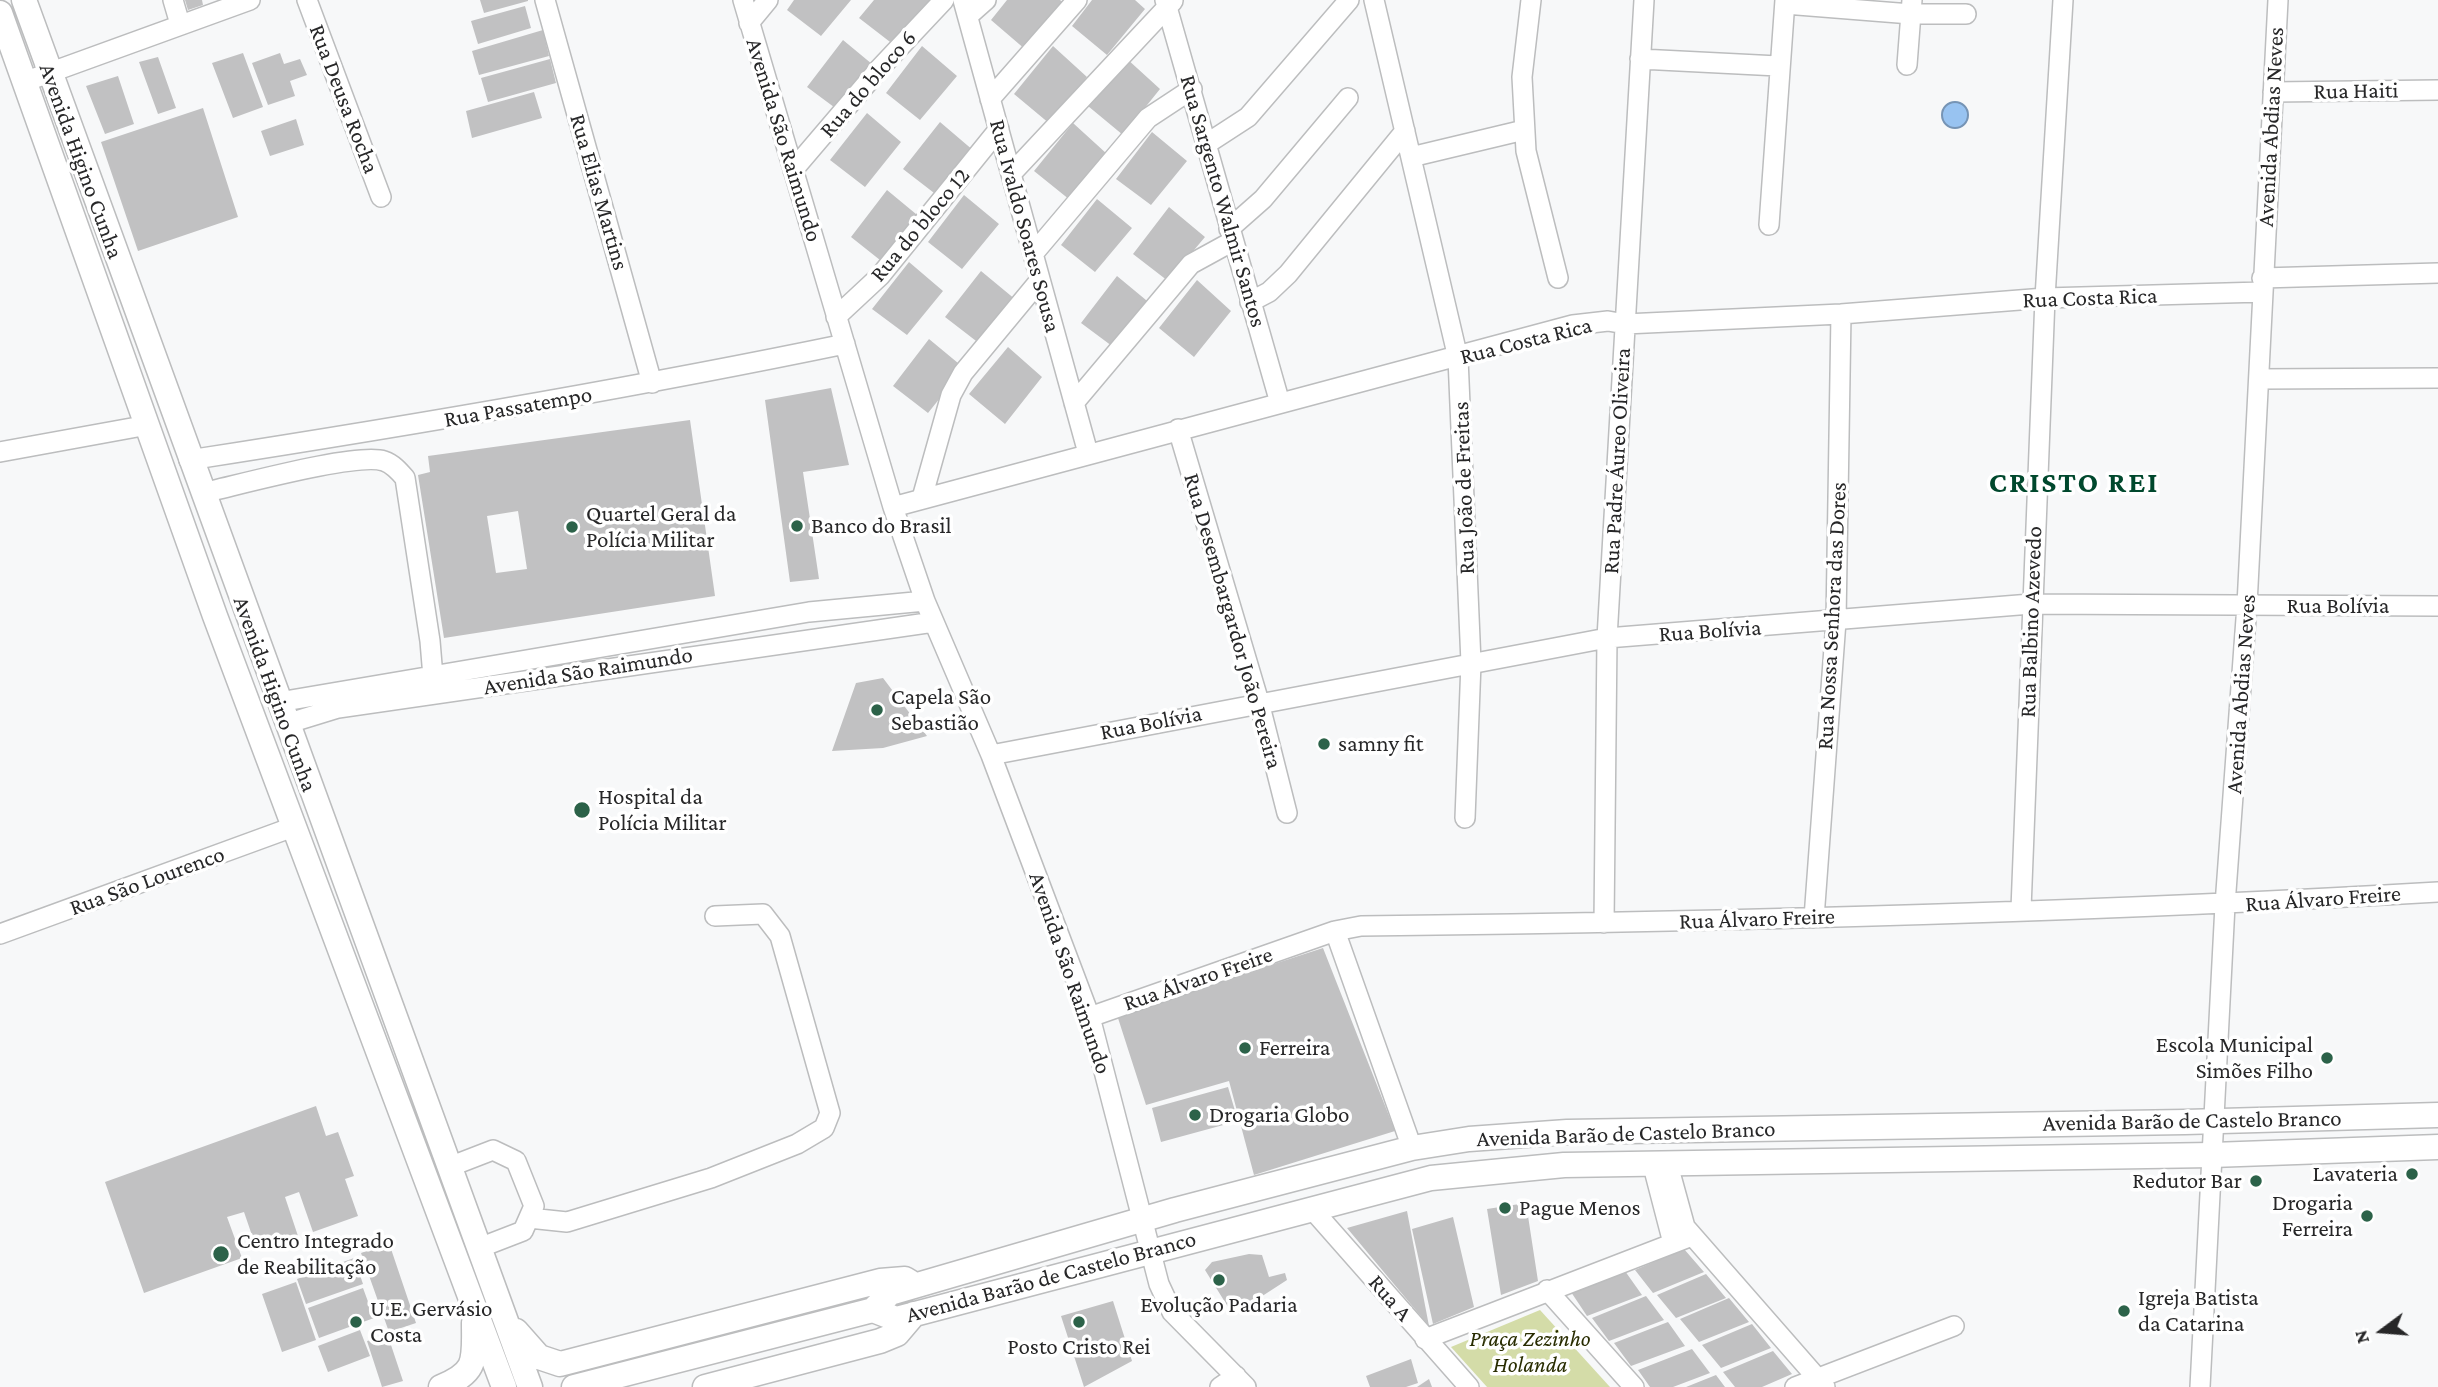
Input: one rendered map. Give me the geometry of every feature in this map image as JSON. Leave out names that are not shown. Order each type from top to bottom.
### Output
[{"type":"main road","name":"Avenida Higino Cunha","points":[[24,0],[282,713],[527,1378]]},
{"type":"main road","name":"Avenida Higino Cunha","points":[[0,13],[293,827],[502,1383]]},
{"type":"main road","name":"Avenida Barão de Castelo Branco","points":[[2438,1115],[2213,1122],[1567,1132],[1469,1139],[1412,1148],[1144,1220],[890,1293],[873,1310],[896,1319],[1443,1176],[1564,1165],[2212,1155],[2438,1147]]},
{"type":"main road","points":[[506,1319],[539,1357],[560,1364],[880,1281],[905,1279],[916,1286]]},
{"type":"main road","points":[[441,1387],[462,1377],[470,1369],[474,1357],[474,1308]]},
{"type":"main road","points":[[573,1387],[873,1310]]},
{"type":"main road","points":[[705,1387],[880,1341],[897,1334],[915,1314]]},
{"type":"street","points":[[173,0],[180,24]]},
{"type":"street","points":[[24,82],[250,0]]},
{"type":"street","name":"Rua Deusa Rocha","points":[[307,0],[381,197]]},
{"type":"street","name":"Rua Elias Martins","points":[[545,0],[652,383]]},
{"type":"street","name":"Avenida São Raimundo","points":[[743,0],[893,507],[925,601],[991,755],[1090,1017],[1159,1284],[1172,1312],[1234,1383]]},
{"type":"street","points":[[749,23],[768,0]]},
{"type":"street","name":"Rua do bloco 6","points":[[793,170],[944,0]]},
{"type":"street","points":[[966,8],[986,0]]},
{"type":"street","points":[[990,99],[1077,0]]},
{"type":"street","points":[[1208,143],[1248,117],[1349,0]]},
{"type":"street","name":"Rua João de Freitas","points":[[1374,0],[1458,358],[1471,663],[1465,818]]},
{"type":"street","points":[[1531,0],[1522,77],[1524,130],[1529,169],[1558,278]]},
{"type":"street","name":"Rua Padre Áureo Oliveira","points":[[1604,923],[1607,638],[1644,0]]},
{"type":"street","name":"Rua Balbino Azevedo","points":[[2021,909],[2045,298],[2063,0]]},
{"type":"street","name":"Avenida Abdias Neves","points":[[2200,1387],[2225,905],[2260,379],[2262,285],[2278,0]]},
{"type":"street","points":[[1769,225],[1778,66],[1785,2],[1912,7],[1966,14]]},
{"type":"street","points":[[1011,174],[1169,3]]},
{"type":"street","name":"Rua Sargento Walmir Santos","points":[[1169,3],[1231,235],[1280,403]]},
{"type":"street","points":[[1907,65],[1912,7]]},
{"type":"street","name":"Rua Ivaldo Soares Sousa","points":[[966,8],[1087,453]]},
{"type":"street","points":[[1640,60],[1778,66]]},
{"type":"street","points":[[1033,254],[1148,118],[1192,89]]},
{"type":"street","name":"Rua Haiti","points":[[2273,92],[2438,90]]},
{"type":"street","points":[[1074,403],[1191,264],[1231,235],[1348,99]]},
{"type":"street","name":"Rua do bloco 12","points":[[836,317],[880,276],[999,129]]},
{"type":"street","points":[[1411,157],[1524,130]]},
{"type":"street","points":[[1250,302],[1269,292],[1288,274],[1405,131]]},
{"type":"street","name":"Rua Costa Rica","points":[[893,507],[1178,429],[1458,358],[1573,325],[1608,321],[1625,324],[1841,314],[2438,273]]},
{"type":"street","points":[[922,498],[951,395],[963,373],[1040,280]]},
{"type":"street","name":"Rua Nossa Senhora das Dores","points":[[1814,918],[1836,621],[1841,314]]},
{"type":"street","name":"Rua Passatempo","points":[[190,460],[652,383],[845,344]]},
{"type":"street","points":[[2260,379],[2438,377]]},
{"type":"street","points":[[0,452],[148,425]]},
{"type":"street","name":"Rua Desembargardor João Pereira","points":[[1178,429],[1259,702],[1287,813]]},
{"type":"street","points":[[318,440],[327,465]]},
{"type":"street","points":[[202,493],[327,465],[383,461],[405,478],[434,685]]},
{"type":"street","name":"Avenida São Raimundo","points":[[282,713],[338,708],[434,685],[821,611],[925,601]]},
{"type":"street","name":"Rua Bolívia","points":[[991,755],[1607,638],[2031,604],[2438,606]]},
{"type":"street","name":"Avenida São Raimundo","points":[[434,685],[934,622]]},
{"type":"street","name":"Rua São Lourenco","points":[[0,934],[293,827]]},
{"type":"street","points":[[2438,886],[2438,892]]},
{"type":"street","name":"Rua Álvaro Freire","points":[[1090,1017],[1335,931],[1361,926],[1814,918],[2021,909],[2225,905],[2438,892]]},
{"type":"street","points":[[529,1218],[567,1222],[711,1178],[797,1144],[824,1128],[830,1114],[780,936],[763,914],[715,915]]},
{"type":"street","points":[[1335,931],[1412,1148]]},
{"type":"street","points":[[449,1167],[493,1150],[516,1161],[534,1206],[523,1231],[479,1248]]},
{"type":"street","points":[[1660,1165],[1689,1231],[1821,1383]]},
{"type":"street","points":[[1660,1165],[1673,1243]]},
{"type":"street","name":"Rua A","points":[[1312,1209],[1469,1387]]},
{"type":"street","points":[[1426,1339],[1673,1243],[1689,1231]]},
{"type":"street","points":[[1547,1290],[1634,1387]]},
{"type":"street","points":[[1795,1387],[1821,1383],[1954,1326]]},
{"type":"green space","name":"Praça Zezinho Holanda","points":[[1540,1310],[1610,1387],[1487,1387],[1451,1347]]},
{"type":"water","points":[[1955,102],[1964,106],[1968,115],[1964,124],[1955,128],[1946,124],[1942,115],[1946,106]]},
{"type":"building","points":[[185,0],[202,0],[203,5],[188,10]]},
{"type":"building","points":[[480,0],[528,0],[528,1],[484,13]]},
{"type":"building","points":[[794,0],[851,0],[821,36],[787,10]]},
{"type":"building","points":[[874,0],[931,0],[894,45],[859,18]]},
{"type":"building","points":[[1007,0],[1060,0],[1064,3],[1026,50],[991,20]]},
{"type":"building","points":[[1092,0],[1135,0],[1145,9],[1107,55],[1072,26]]},
{"type":"building","points":[[525,6],[531,28],[478,44],[471,21]]},
{"type":"building","points":[[543,30],[549,56],[479,75],[472,51]]},
{"type":"building","points":[[843,40],[878,69],[842,113],[807,87]]},
{"type":"building","points":[[922,46],[957,76],[920,120],[886,93]]},
{"type":"building","points":[[1053,46],[1087,77],[1050,124],[1014,94]]},
{"type":"building","points":[[243,53],[263,107],[233,118],[212,63]]},
{"type":"building","points":[[280,53],[284,64],[300,59],[307,75],[290,81],[295,96],[268,105],[252,63]]},
{"type":"building","points":[[158,57],[176,108],[158,114],[139,62]]},
{"type":"building","points":[[1126,58],[1160,89],[1123,135],[1088,106]]},
{"type":"building","points":[[550,59],[556,83],[488,102],[481,78]]},
{"type":"building","points":[[118,76],[134,124],[105,134],[86,86]]},
{"type":"building","points":[[534,92],[542,118],[472,138],[466,111]]},
{"type":"building","points":[[203,108],[238,217],[138,251],[101,142]]},
{"type":"building","points":[[867,113],[901,142],[865,187],[830,160]]},
{"type":"building","points":[[296,119],[304,145],[270,156],[261,131]]},
{"type":"building","points":[[940,122],[974,151],[938,196],[903,169]]},
{"type":"building","points":[[1073,123],[1107,154],[1070,200],[1034,171]]},
{"type":"building","points":[[1152,132],[1187,161],[1151,205],[1116,179]]},
{"type":"building","points":[[887,190],[922,219],[885,264],[851,237]]},
{"type":"building","points":[[964,195],[999,224],[962,269],[928,242]]},
{"type":"building","points":[[1097,199],[1132,228],[1095,272],[1061,245]]},
{"type":"building","points":[[1169,207],[1205,237],[1168,281],[1133,254]]},
{"type":"building","points":[[909,262],[943,291],[907,335],[872,309]]},
{"type":"building","points":[[981,271],[1016,300],[980,344],[945,317]]},
{"type":"building","points":[[1117,276],[1152,305],[1116,349],[1081,323]]},
{"type":"building","points":[[1197,280],[1231,311],[1194,357],[1159,328]]},
{"type":"building","points":[[929,339],[964,368],[928,413],[893,386]]},
{"type":"building","points":[[1008,347],[1042,377],[1005,424],[969,394]]},
{"type":"building","name":"Banco do Brasil","points":[[831,388],[849,465],[803,472],[819,579],[790,582],[765,400]]},
{"type":"building","points":[[690,420],[715,596],[444,638],[418,475],[430,472],[428,456]],"holes":[[[518,511],[527,569],[496,573],[487,516]]]},
{"type":"building","name":"Capela São Sebastião","points":[[883,678],[927,736],[883,748],[832,751],[856,683]]},
{"type":"building","name":"Ferreira","points":[[1323,948],[1395,1131],[1254,1175],[1229,1081],[1146,1105],[1117,1015]]},
{"type":"building","name":"Drogaria Globo","points":[[1228,1087],[1238,1121],[1161,1142],[1152,1108]]},
{"type":"building","points":[[316,1106],[326,1136],[338,1132],[354,1176],[345,1179],[358,1216],[313,1232],[299,1192],[285,1197],[298,1236],[257,1250],[244,1212],[227,1217],[242,1258],[144,1293],[105,1182]]},
{"type":"building","points":[[1526,1203],[1538,1281],[1501,1295],[1487,1209]]},
{"type":"building","points":[[1407,1211],[1429,1326],[1347,1228]]},
{"type":"building","points":[[1453,1217],[1474,1307],[1433,1324],[1412,1229]]},
{"type":"building","points":[[389,1243],[416,1323],[389,1332],[361,1253]]},
{"type":"building","points":[[1684,1249],[1704,1272],[1653,1293],[1635,1270]]},
{"type":"building","points":[[1249,1254],[1262,1255],[1269,1277],[1285,1273],[1287,1280],[1233,1315],[1205,1270],[1212,1262]]},
{"type":"building","points":[[354,1258],[363,1284],[306,1304],[297,1279]]},
{"type":"building","points":[[1625,1271],[1642,1295],[1587,1316],[1571,1292]]},
{"type":"building","points":[[1706,1274],[1726,1298],[1676,1318],[1657,1295]]},
{"type":"building","points":[[296,1282],[316,1340],[282,1352],[262,1294]]},
{"type":"building","points":[[363,1288],[374,1318],[319,1338],[308,1308]]},
{"type":"building","points":[[1646,1296],[1664,1320],[1609,1341],[1592,1318]]},
{"type":"building","points":[[1729,1298],[1749,1322],[1699,1342],[1680,1319]]},
{"type":"building","points":[[1113,1301],[1132,1361],[1084,1387],[1061,1316]]},
{"type":"building","points":[[1668,1322],[1685,1346],[1631,1366],[1614,1343]]},
{"type":"building","points":[[1752,1324],[1771,1348],[1721,1368],[1702,1345]]},
{"type":"building","points":[[360,1330],[370,1356],[328,1372],[318,1346]]},
{"type":"building","points":[[388,1336],[403,1381],[382,1387],[367,1341]]},
{"type":"building","points":[[1692,1349],[1710,1373],[1673,1387],[1650,1387],[1638,1370]]},
{"type":"building","points":[[1773,1351],[1792,1374],[1762,1387],[1735,1387],[1723,1372]]},
{"type":"building","points":[[1411,1359],[1418,1383],[1406,1387],[1370,1387],[1366,1376]]},
{"type":"building","points":[[1716,1375],[1725,1387],[1686,1387]]},
{"type":"building","points":[[1429,1379],[1432,1387],[1417,1387]]},
{"type":"place","name":"Banco do Brasil","points":[[797,526]]},
{"type":"place","name":"Quartel Geral da Polícia Militar","points":[[572,527]]},
{"type":"place","name":"Capela São Sebastião","points":[[877,710]]},
{"type":"place","name":"samny fit","points":[[1324,744]]},
{"type":"place","name":"Hospital da Polícia Militar","points":[[582,810]]},
{"type":"place","name":"Ferreira","points":[[1245,1048]]},
{"type":"place","name":"Escola Municipal Simões Filho","points":[[2327,1058]]},
{"type":"place","name":"Drogaria Globo","points":[[1195,1115]]},
{"type":"place","name":"Lavateria","points":[[2412,1174]]},
{"type":"place","name":"Redutor Bar","points":[[2256,1181]]},
{"type":"place","name":"Pague Menos","points":[[1505,1208]]},
{"type":"place","name":"Drogaria Ferreira","points":[[2367,1216]]},
{"type":"place","name":"Centro Integrado de Reabilitação","points":[[221,1254]]},
{"type":"place","name":"Evolução Padaria","points":[[1219,1280]]},
{"type":"place","name":"Igreja Batista da Catarina","points":[[2124,1311]]},
{"type":"place","name":"U.E. Gervásio Costa","points":[[356,1322]]},
{"type":"place","name":"Posto Cristo Rei","points":[[1079,1322]]},
{"type":"district","name":"CRISTO REI","points":[[2074,483]]}]
